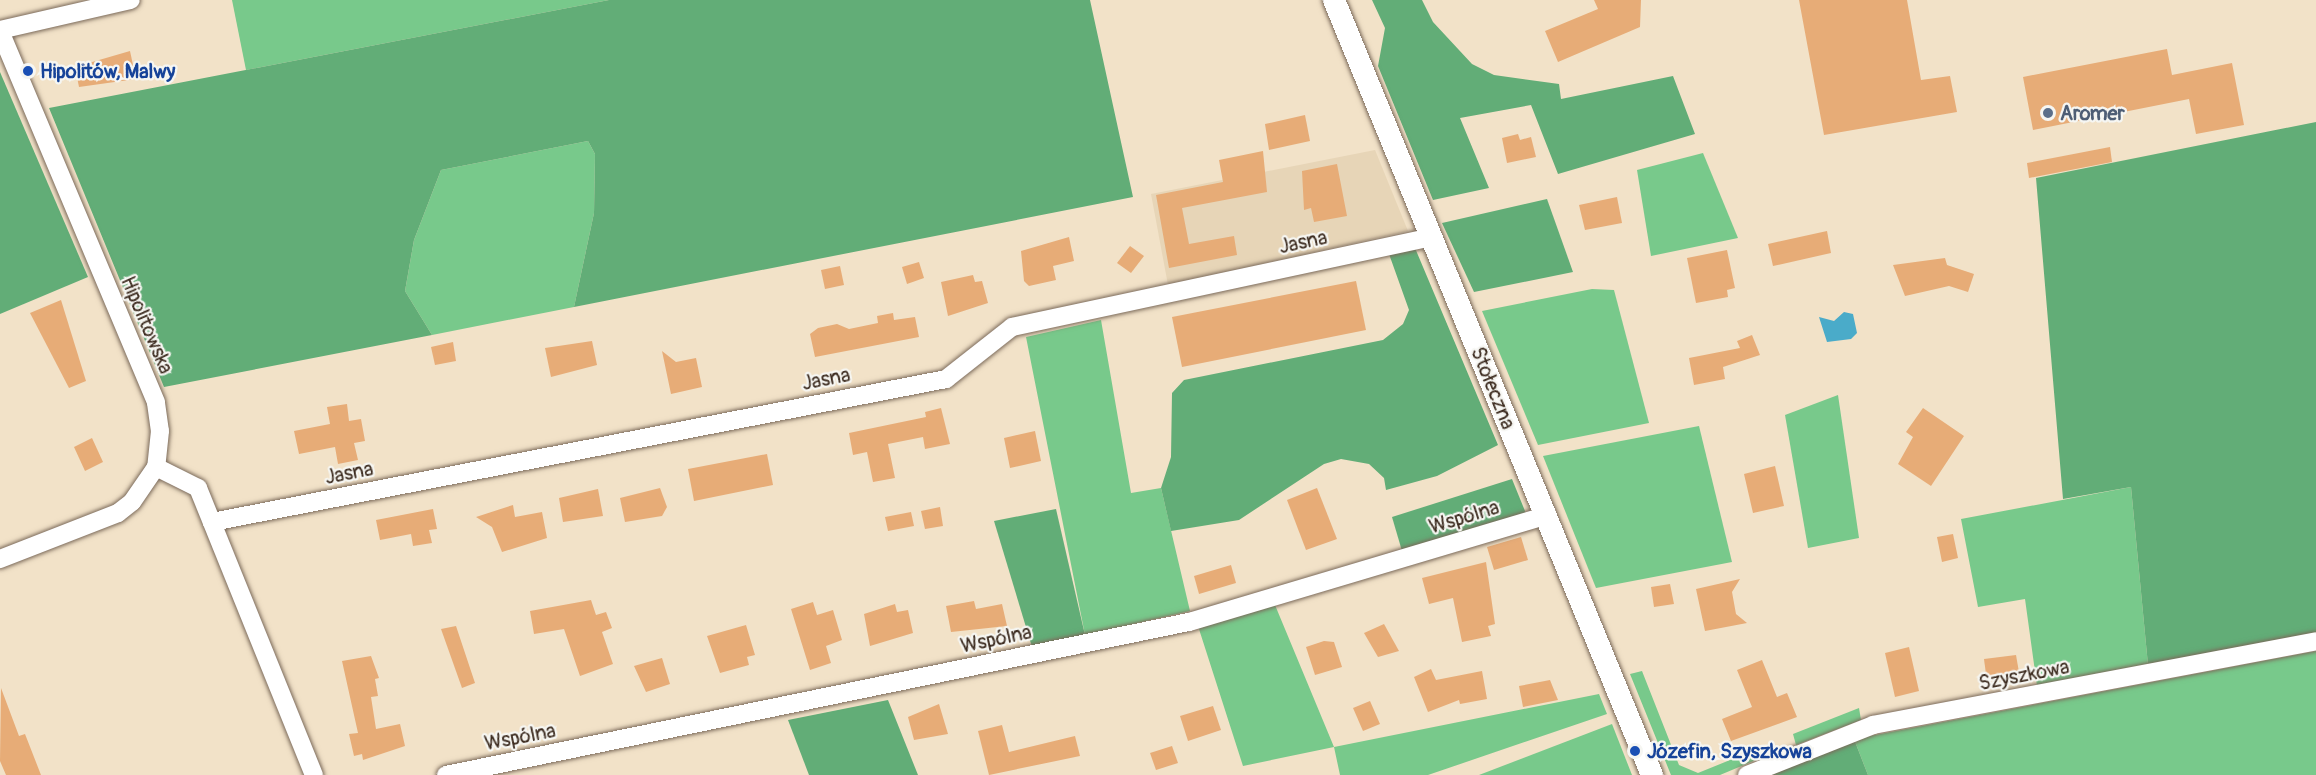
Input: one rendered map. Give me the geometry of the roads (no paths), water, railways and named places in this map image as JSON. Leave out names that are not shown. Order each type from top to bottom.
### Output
[{"type":"street","points":[[0,31],[131,0]]},
{"type":"street","name":"Stołeczna","points":[[1334,0],[1652,775]]},
{"type":"street","name":"Hipolitowska","points":[[0,31],[156,403],[160,431],[156,467],[143,492],[118,513],[0,559]]},
{"type":"street","name":"Jasna","points":[[212,522],[946,379],[1012,327],[1431,237]]},
{"type":"street","points":[[156,467],[198,488],[314,775]]},
{"type":"street","name":"Wspólna","points":[[446,775],[1189,622],[1547,515]]},
{"type":"street","name":"Szyszkowa","points":[[1747,775],[1873,725],[2316,641]]},
{"type":"water","points":[[1844,312],[1853,314],[1857,333],[1851,339],[1827,342],[1819,317],[1834,321]]},
{"type":"place","name":"Hipolitów, Malwy","points":[[28,71]]},
{"type":"place","name":"Aromer","points":[[2048,113]]},
{"type":"place","name":"Józefin, Szyszkowa","points":[[1635,751]]}]
